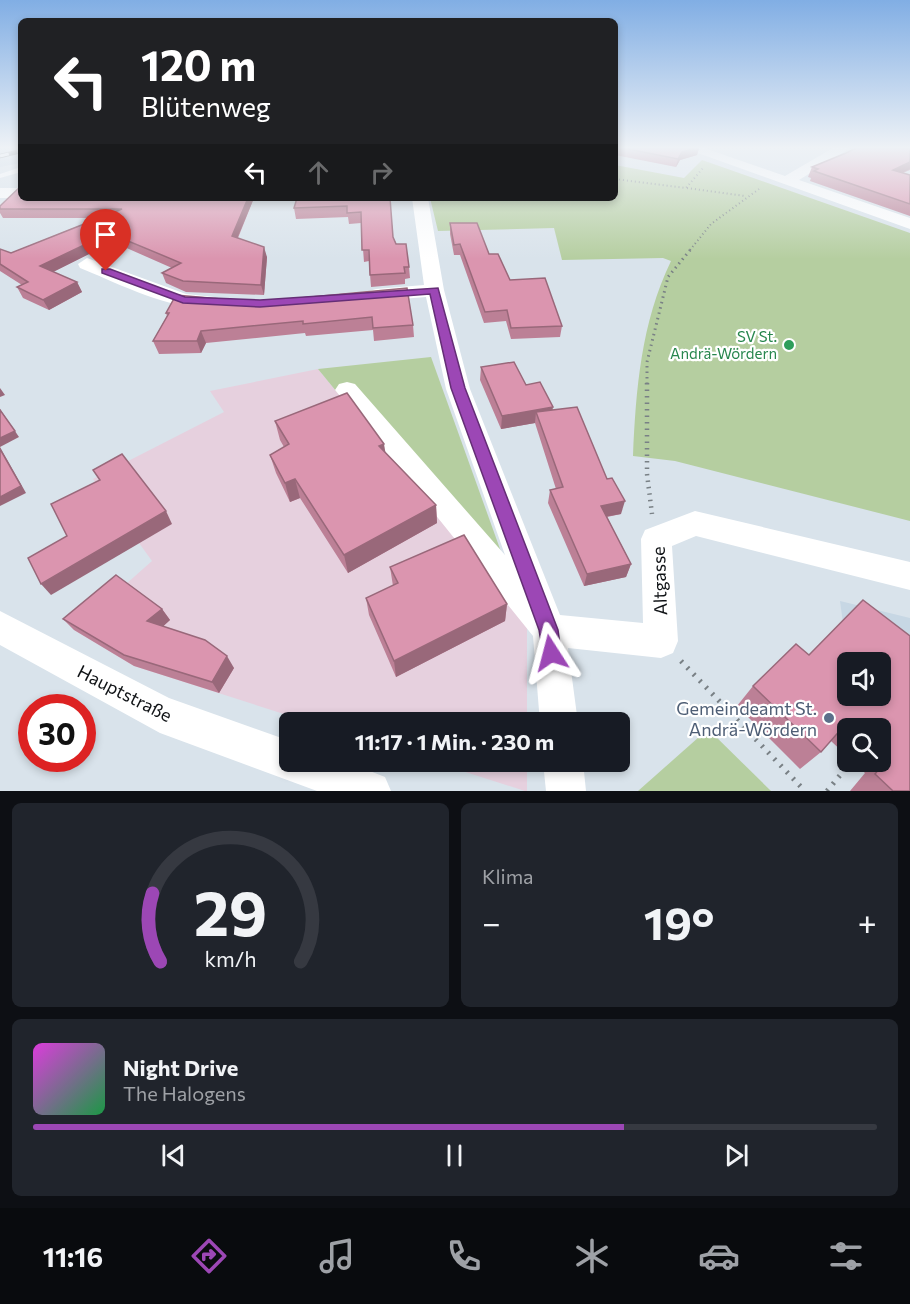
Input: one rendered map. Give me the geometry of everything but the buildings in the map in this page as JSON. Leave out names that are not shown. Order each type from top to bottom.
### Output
[{"type":"street","points":[[797,185],[910,224]]},
{"type":"street","points":[[0,193],[18,193]]},
{"type":"street","points":[[420,201],[434,290],[458,388],[549,630],[558,712]]},
{"type":"street","points":[[87,264],[183,300],[227,302]]},
{"type":"street","points":[[353,297],[434,290]]},
{"type":"street","points":[[347,390],[549,630],[661,641]]},
{"type":"street","name":"Altgasse","points":[[661,641],[656,539],[694,523],[910,576]]},
{"type":"street","name":"Hauptstraße","points":[[0,627],[160,714],[279,757]]},
{"type":"street","name":"Hauptstraße","points":[[320,772],[371,791]]},
{"type":"street","points":[[564,772],[566,791]]},
{"type":"path","points":[[662,185],[746,196]]},
{"type":"path","points":[[656,539],[647,474],[646,362],[668,277],[711,224],[746,196],[772,185]]},
{"type":"path","points":[[661,641],[805,791]]},
{"type":"path","points":[[827,791],[843,772]]},
{"type":"shaded area","points":[[318,369],[527,624],[527,712],[279,712],[134,666],[74,630],[152,561],[93,479],[224,412],[210,391]]},
{"type":"shaded area","points":[[840,601],[910,618],[910,676],[891,661],[891,652],[880,652],[843,623]]},
{"type":"shaded area","points":[[465,772],[527,772],[527,791]]},
{"type":"green space","name":"SV St. Andrä-Wördern","points":[[618,185],[773,185],[910,233],[910,521],[675,461],[633,456],[638,381],[642,357],[653,308],[671,261],[663,258],[562,260],[554,228],[438,231],[431,201],[618,201]]},
{"type":"green space","points":[[431,357],[527,624],[318,369]]},
{"type":"green space","points":[[708,729],[771,791],[638,791]]},
{"type":"place","name":"SV St. Andrä-Wördern","points":[[789,345]]},
{"type":"place","name":"Gemeindeamt St. Andrä-Wördern","points":[[829,718]]},
{"type":"route","points":[[106,271],[183,300],[260,304],[434,290],[458,388],[549,630],[551,653]]}]
